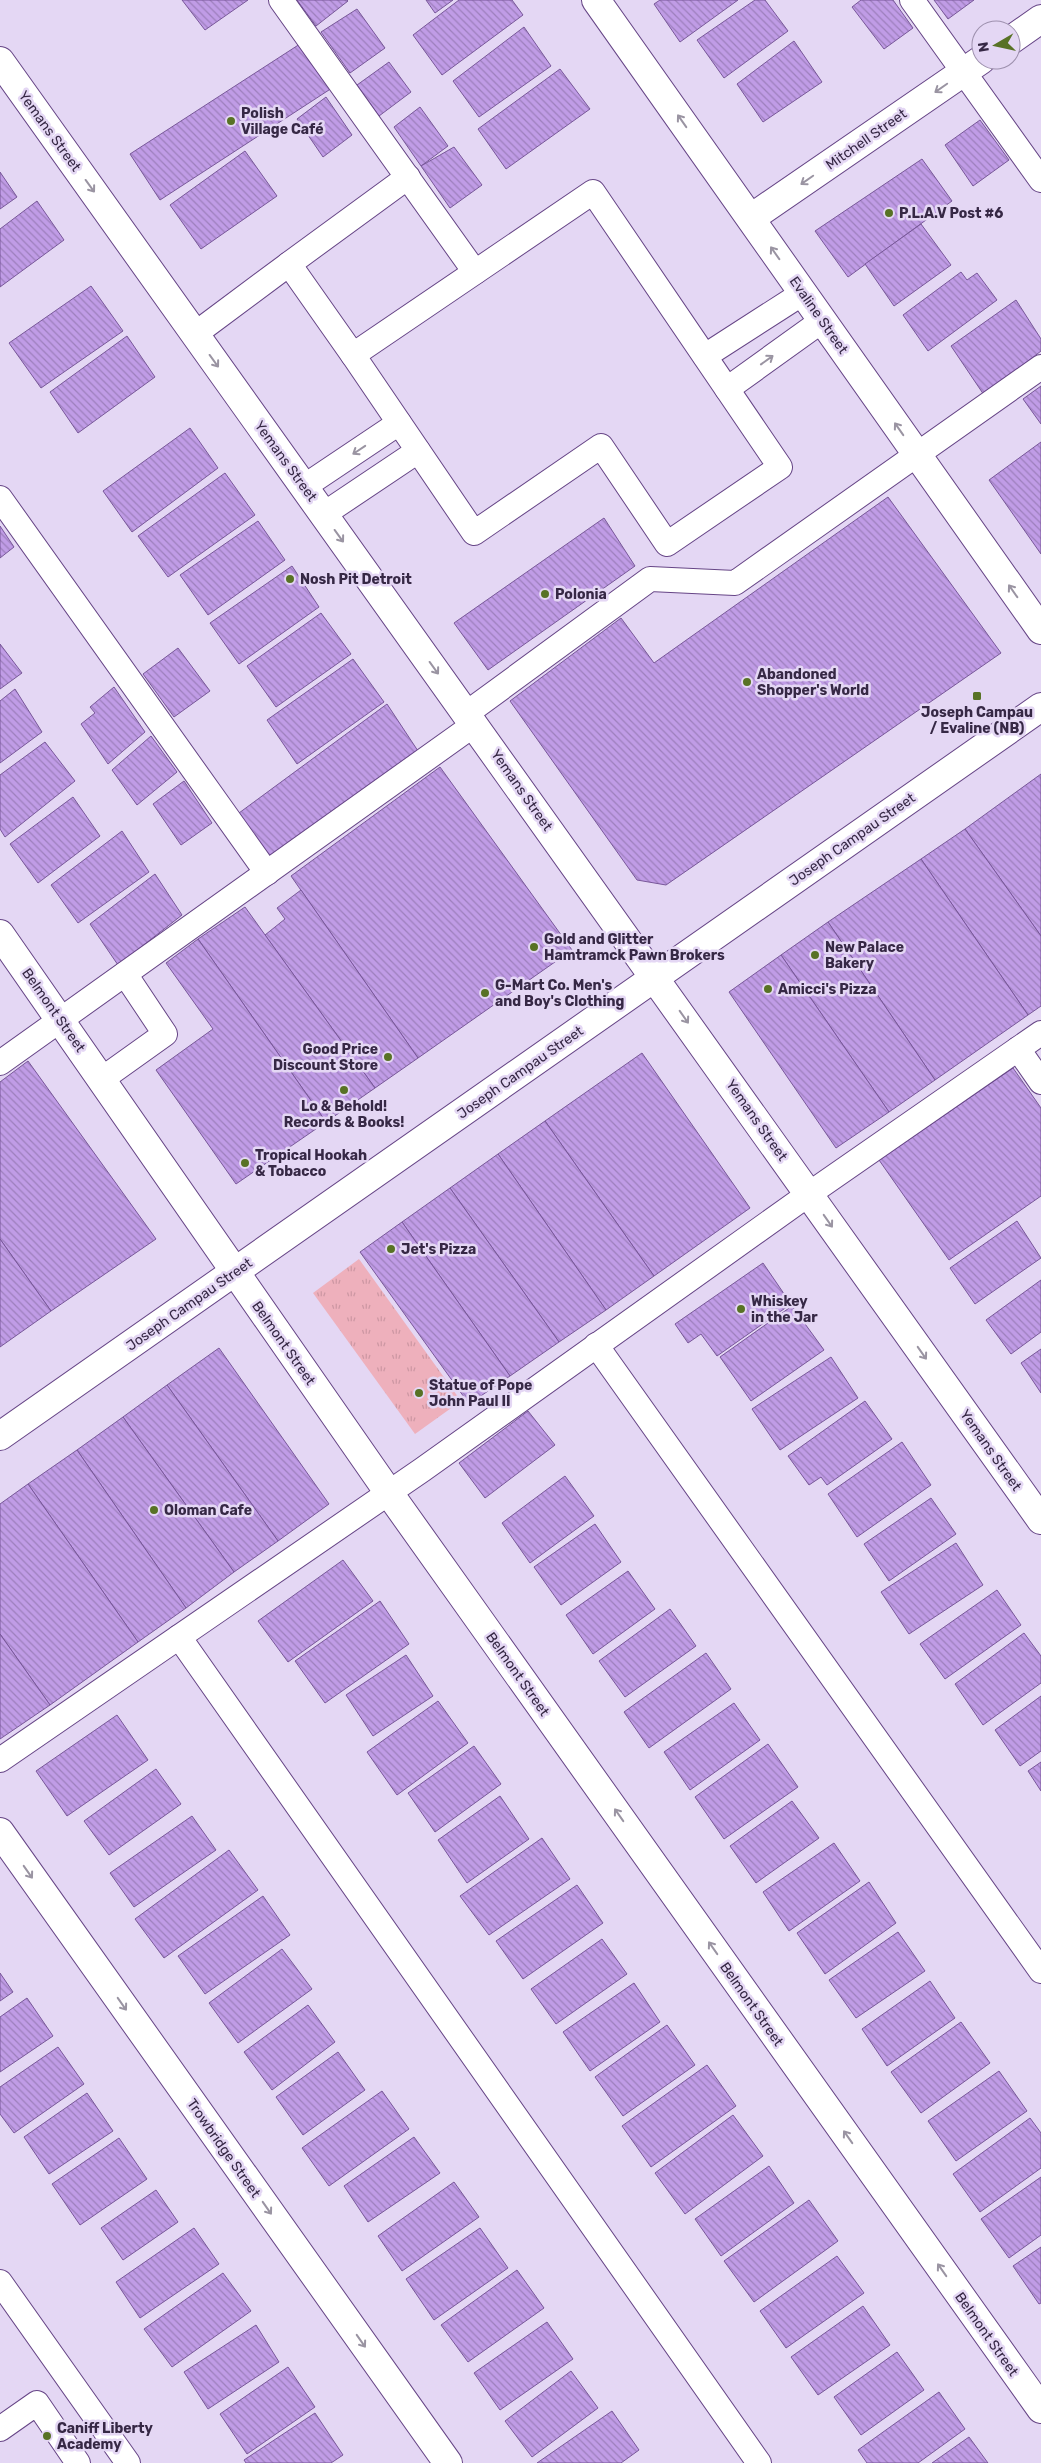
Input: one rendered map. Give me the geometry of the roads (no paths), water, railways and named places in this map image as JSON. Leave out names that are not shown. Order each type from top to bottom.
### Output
[{"type":"street","name":"Evaline Street","points":[[596,0],[1041,630]]},
{"type":"street","points":[[1021,33],[1041,19]]},
{"type":"street","name":"Yemans Street","points":[[0,61],[1041,1520]]},
{"type":"street","name":"Mitchell Street","points":[[751,218],[971,67]]},
{"type":"street","name":"Joseph Campau Street","points":[[0,1436],[1041,707]]},
{"type":"street","name":"Belmont Street","points":[[0,934],[389,1493],[1041,2409]]},
{"type":"street","name":"Trowbridge Street","points":[[0,1832],[448,2463]]},
{"type":"lane","points":[[281,0],[476,272]]},
{"type":"lane","points":[[912,0],[971,65]]},
{"type":"lane","points":[[974,70],[1041,180]]},
{"type":"lane","points":[[195,334],[408,178]]},
{"type":"lane","points":[[0,1063],[267,873],[471,719],[650,579],[668,544],[780,467],[593,192],[353,356]]},
{"type":"lane","points":[[289,264],[474,533],[601,446],[668,544]]},
{"type":"lane","points":[[704,356],[803,293]]},
{"type":"lane","points":[[727,389],[823,320]]},
{"type":"lane","points":[[650,579],[735,583],[1041,368]]},
{"type":"lane","points":[[305,486],[399,423]]},
{"type":"lane","points":[[324,514],[418,451]]},
{"type":"lane","points":[[0,498],[267,873]]},
{"type":"lane","points":[[102,1079],[165,1034],[125,974]]},
{"type":"lane","points":[[0,1760],[389,1493],[809,1194],[1041,1033]]},
{"type":"lane","points":[[1018,1049],[1041,1082]]},
{"type":"lane","points":[[596,1345],[1041,1971]]},
{"type":"lane","points":[[179,1637],[759,2463]]},
{"type":"lane","points":[[0,2282],[119,2460]]},
{"type":"lane","points":[[0,2428],[37,2403],[78,2463]]},
{"type":"place","name":"Polish Village Café","points":[[231,121]]},
{"type":"place","name":"P.L.A.V Post #6","points":[[889,213]]},
{"type":"place","name":"Nosh Pit Detroit","points":[[290,579]]},
{"type":"place","name":"Polonia","points":[[545,594]]},
{"type":"place","name":"Abandoned Shopper's World","points":[[747,682]]},
{"type":"place","name":"Joseph Campau / Evaline (NB)","points":[[977,696]]},
{"type":"place","name":"Gold and Glitter Hamtramck Pawn Brokers","points":[[534,947]]},
{"type":"place","name":"New Palace Bakery","points":[[815,955]]},
{"type":"place","name":"Amicci's Pizza","points":[[768,989]]},
{"type":"place","name":"G-Mart Co. Men's and Boy's Clothing","points":[[485,993]]},
{"type":"place","name":"Good Price Discount Store","points":[[388,1057]]},
{"type":"place","name":"Lo & Behold! Records & Books!","points":[[344,1090]]},
{"type":"place","name":"Tropical Hookah & Tobacco","points":[[245,1163]]},
{"type":"place","name":"Jet's Pizza","points":[[391,1249]]},
{"type":"place","name":"Whiskey in the Jar","points":[[741,1309]]},
{"type":"place","name":"Statue of Pope John Paul II","points":[[419,1393]]},
{"type":"place","name":"Oloman Cafe","points":[[154,1510]]},
{"type":"place","name":"Caniff Liberty Academy","points":[[47,2436]]}]
